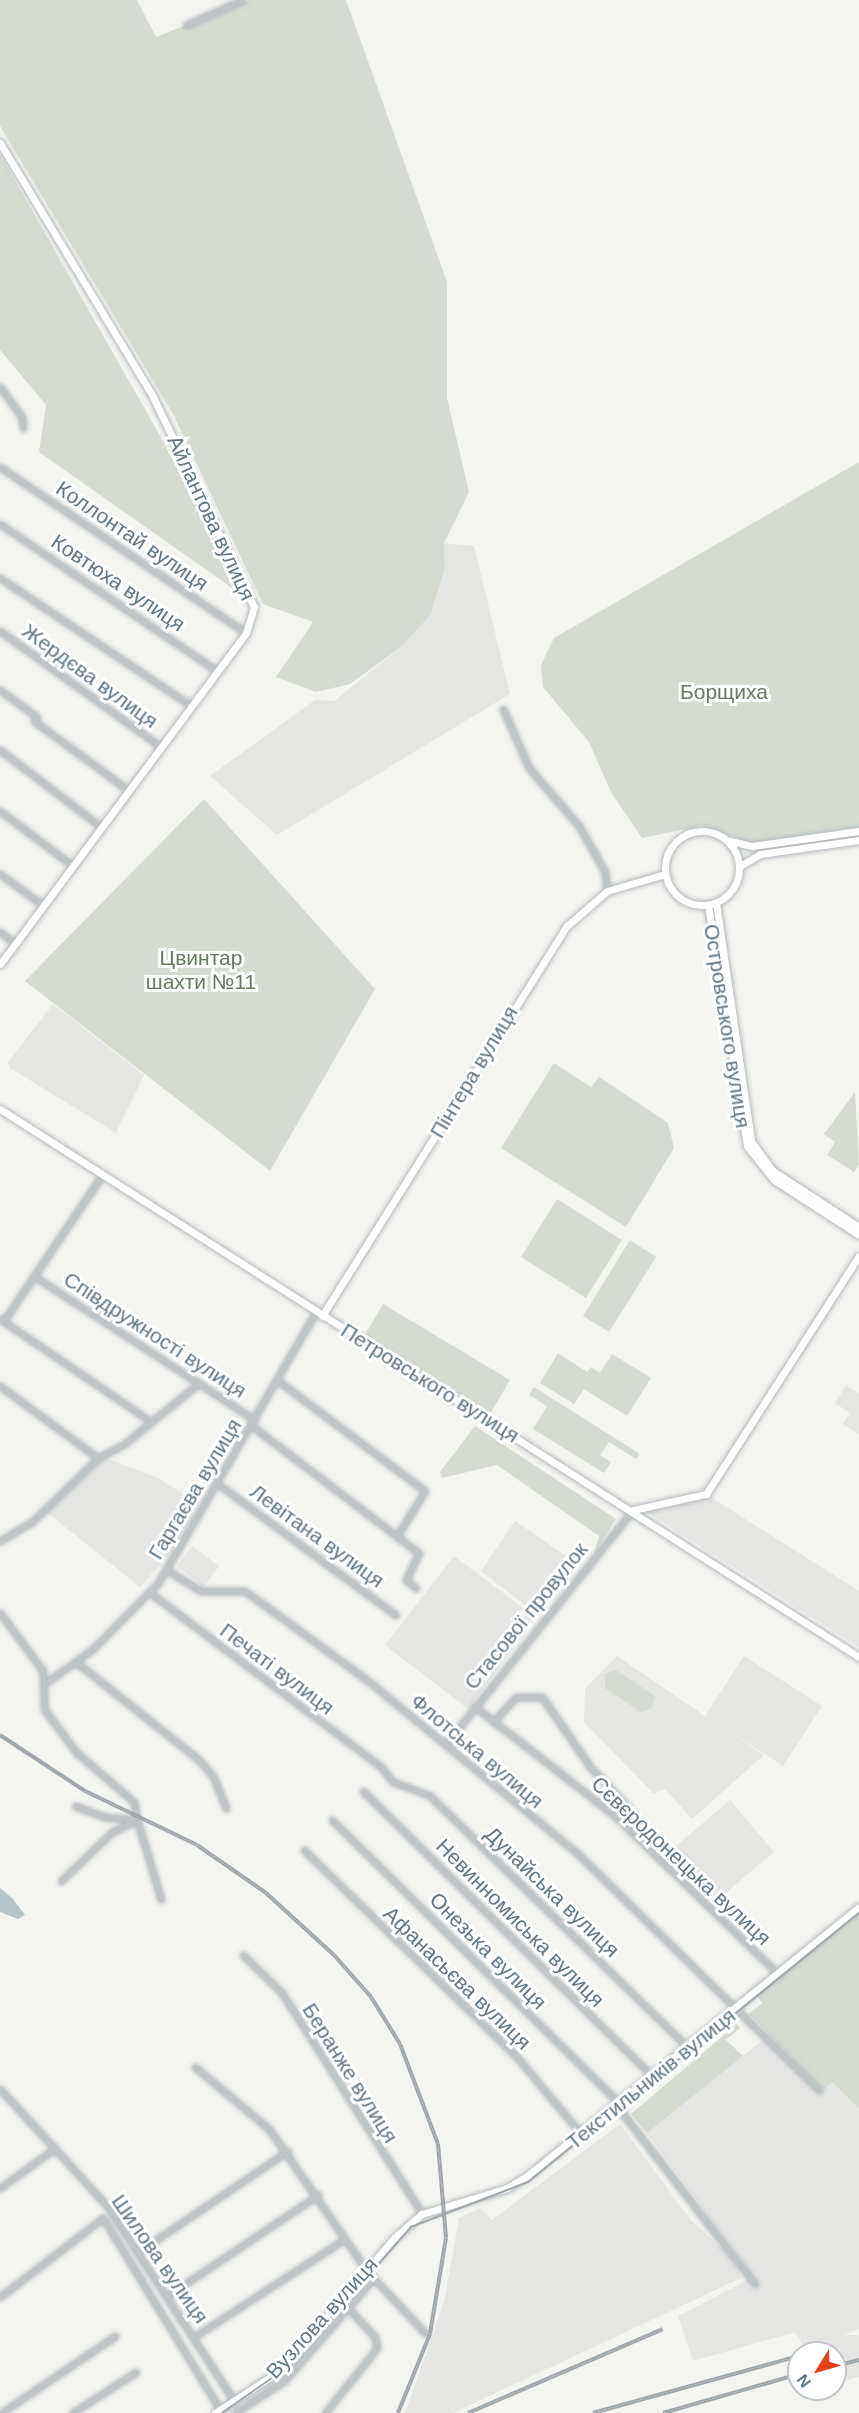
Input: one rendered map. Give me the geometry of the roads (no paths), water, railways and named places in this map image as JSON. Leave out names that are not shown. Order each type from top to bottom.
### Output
[{"type":"street","points":[[186,25],[243,0]]},
{"type":"street","name":"Айлантова вулиця","points":[[0,143],[153,397],[254,607],[246,633],[0,964]]},
{"type":"street","points":[[0,387],[22,417],[22,428]]},
{"type":"street","name":"Коллонтай вулиця","points":[[0,467],[246,633]]},
{"type":"street","name":"Ковтюха вулиця","points":[[0,524],[218,671]]},
{"type":"street","points":[[0,578],[191,706]]},
{"type":"street","name":"Жердєва вулиця","points":[[0,631],[160,747]]},
{"type":"street","points":[[0,690],[128,790]]},
{"type":"street","points":[[503,709],[530,768],[579,825],[605,872],[607,891]]},
{"type":"street","points":[[0,750],[101,827]]},
{"type":"street","points":[[0,811],[73,866]]},
{"type":"street","points":[[727,840],[740,866],[735,886],[712,904],[681,899],[665,874],[667,853],[684,835],[705,830],[727,840],[752,846],[859,831]]},
{"type":"street","points":[[740,866],[759,854],[859,840]]},
{"type":"street","points":[[0,873],[44,906]]},
{"type":"street","name":"Пінтера вулиця","points":[[319,1314],[567,926],[607,891],[665,874]]},
{"type":"street","name":"Островського вулиця","points":[[712,904],[747,1146],[763,1170],[859,1235]]},
{"type":"street","points":[[0,932],[16,944]]},
{"type":"street","name":"Островського вулиця","points":[[739,1090],[751,1141],[765,1162],[859,1227]]},
{"type":"street","name":"Петровського вулиця","points":[[0,1109],[319,1314],[633,1510],[859,1658]]},
{"type":"street","points":[[102,1175],[37,1278],[2,1319],[150,1420]]},
{"type":"street","points":[[633,1510],[705,1494],[859,1256]]},
{"type":"street","name":"Співдружності вулиця","points":[[37,1278],[255,1420]]},
{"type":"street","name":"Гаргаєва вулиця","points":[[47,1682],[76,1662],[149,1592],[167,1570],[277,1380],[319,1314]]},
{"type":"street","name":"Співдружності вулиця","points":[[277,1380],[425,1491],[397,1536]]},
{"type":"street","points":[[0,1541],[32,1522],[98,1458],[199,1383]]},
{"type":"street","points":[[0,1386],[98,1458]]},
{"type":"street","name":"Співдружності вулиця","points":[[252,1426],[420,1556],[406,1580],[416,1588]]},
{"type":"street","name":"Левітана вулиця","points":[[218,1484],[396,1615]]},
{"type":"street","name":"Стасової провулок","points":[[446,1744],[474,1706],[633,1510]]},
{"type":"street","name":"Флотська вулиця","points":[[167,1570],[200,1591],[245,1591],[446,1744],[577,1853],[819,2090]]},
{"type":"street","name":"Печаті вулиця","points":[[149,1592],[382,1773]]},
{"type":"street","points":[[0,1613],[47,1682],[44,1709],[76,1752],[134,1802],[137,1820],[161,1899]]},
{"type":"street","points":[[76,1662],[199,1760],[213,1776],[226,1809]]},
{"type":"street","points":[[493,1722],[516,1697],[542,1697],[591,1768],[627,1807],[618,1820]]},
{"type":"street","name":"Сєвєродонецька вулиця","points":[[474,1706],[618,1820],[779,1975]]},
{"type":"street","name":"Дунайська вулиця","points":[[382,1773],[429,1795],[689,2049]]},
{"type":"street","name":"Невинномиська вулиця","points":[[363,1791],[654,2078]]},
{"type":"street","points":[[75,1806],[105,1817],[137,1820]]},
{"type":"street","points":[[62,1881],[112,1832],[137,1820]]},
{"type":"street","name":"Онезька вулиця","points":[[332,1820],[621,2105],[651,2152],[755,2284]]},
{"type":"street","name":"Афанасьєва вулиця","points":[[304,1850],[492,2032],[582,2135]]},
{"type":"street","name":"Текстильників вулиця","points":[[422,2214],[507,2188],[621,2105],[859,1907]]},
{"type":"street","name":"Беранже вулиця","points":[[243,1955],[282,1993],[422,2214]]},
{"type":"street","points":[[195,2067],[216,2080],[288,2151],[367,2271],[425,2333]]},
{"type":"street","name":"Шилова вулиця","points":[[0,2089],[108,2207],[234,2401]]},
{"type":"street","points":[[0,2188],[55,2148]]},
{"type":"street","points":[[138,2252],[288,2151]]},
{"type":"street","points":[[167,2296],[318,2195]]},
{"type":"street","name":"Вузлова вулиця","points":[[218,2411],[286,2365],[367,2271],[422,2214]]},
{"type":"street","name":"Шилова вулиця","points":[[0,2297],[103,2218],[218,2411]]},
{"type":"street","points":[[194,2337],[345,2239]]},
{"type":"street","points":[[235,2413],[284,2381],[374,2278]]},
{"type":"street","points":[[325,2413],[377,2348],[375,2337],[348,2308]]},
{"type":"street","points":[[1,2413],[115,2336]]},
{"type":"street","points":[[72,2413],[136,2372]]},
{"type":"tram line","points":[[222,2413],[288,2367],[411,2227],[528,2182],[859,1913]]},
{"type":"railway","points":[[0,1735],[85,1791],[197,1845],[266,1893],[334,1955],[371,1997],[400,2044],[438,2144],[446,2238],[430,2334],[398,2413]]},
{"type":"railway","points":[[468,2413],[663,2329]]},
{"type":"railway","points":[[593,2413],[787,2359]]},
{"type":"railway","points":[[847,2363],[859,2360]]},
{"type":"railway","points":[[663,2413],[787,2377]]},
{"type":"park label","name":"Борщиха","points":[[724,692]]},
{"type":"park label","name":"Цвинтар шахти №11","points":[[201,970]]}]
